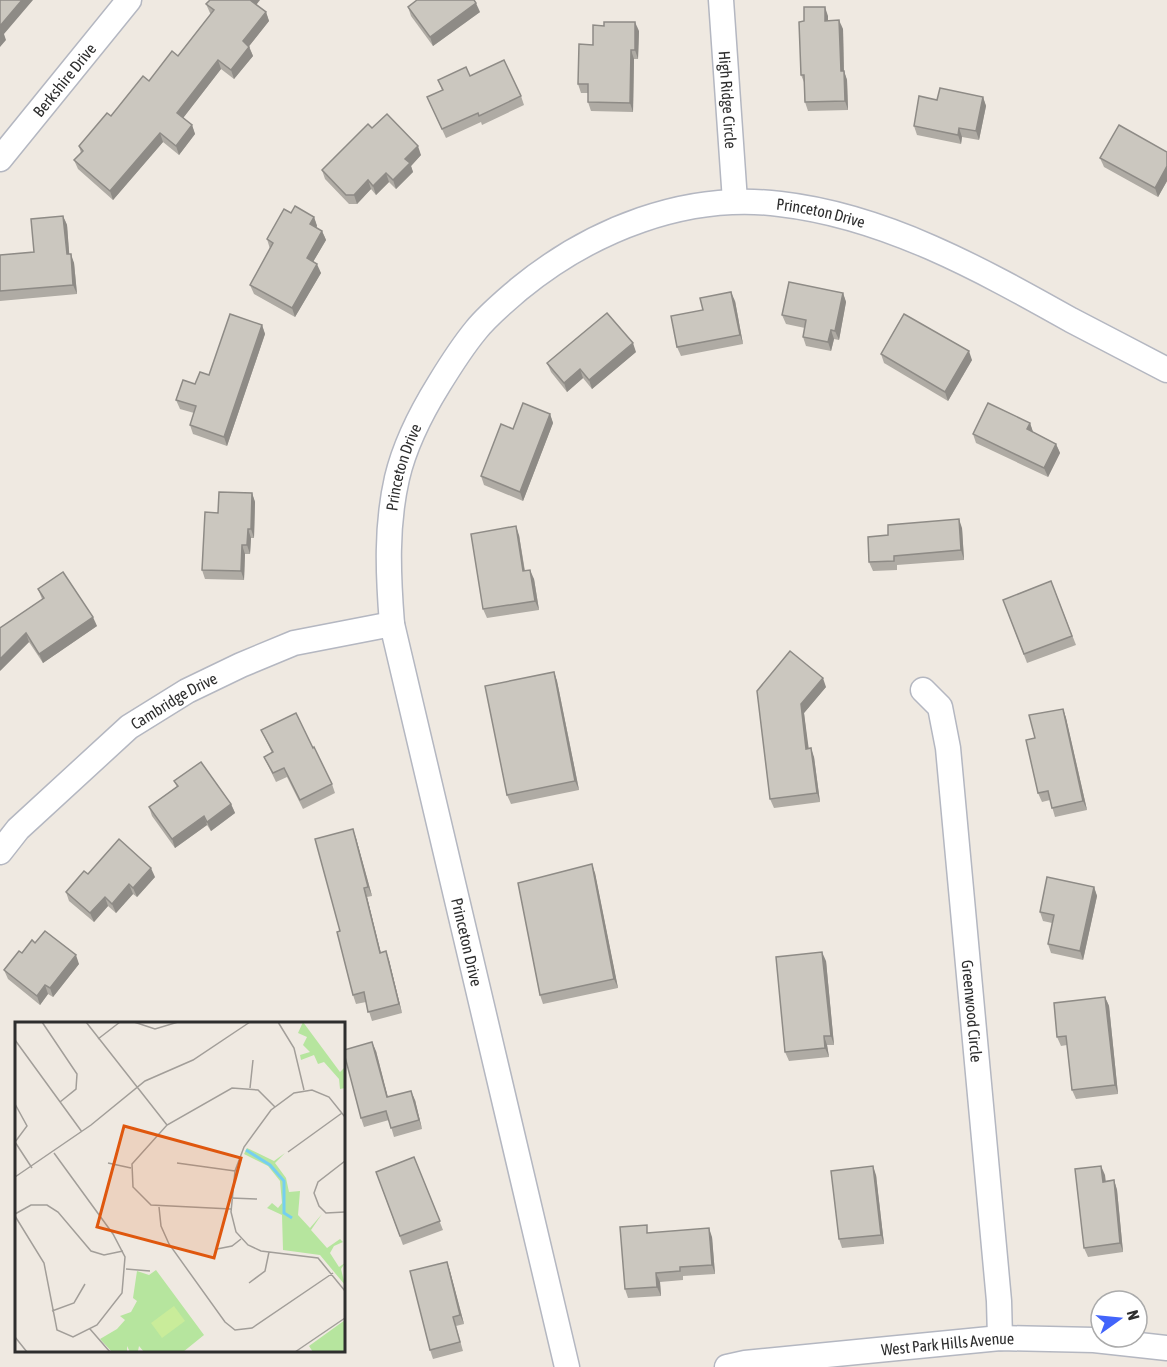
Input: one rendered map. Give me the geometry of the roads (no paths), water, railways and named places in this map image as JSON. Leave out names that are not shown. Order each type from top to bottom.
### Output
[{"type":"street","name":"Berkshire Drive","points":[[0,159],[129,0]]},
{"type":"street","name":"High Ridge Circle","points":[[721,0],[735,201]]},
{"type":"street","name":"Princeton Drive","points":[[567,1367],[393,624],[388,576],[390,524],[398,477],[406,448],[426,404],[476,329],[531,279],[565,256],[597,238],[634,222],[671,210],[735,201],[780,204],[847,217],[891,230],[1000,280],[1167,370]]},
{"type":"street","name":"Cambridge Drive","points":[[0,852],[18,829],[129,727],[187,691],[294,643],[393,624]]},
{"type":"street","name":"Greenwood Circle","points":[[923,690],[940,707],[948,748],[999,1301],[1000,1338]]},
{"type":"street","name":"West Park Hills Avenue","points":[[728,1367],[745,1363],[1000,1338],[1094,1340],[1167,1348]]}]
